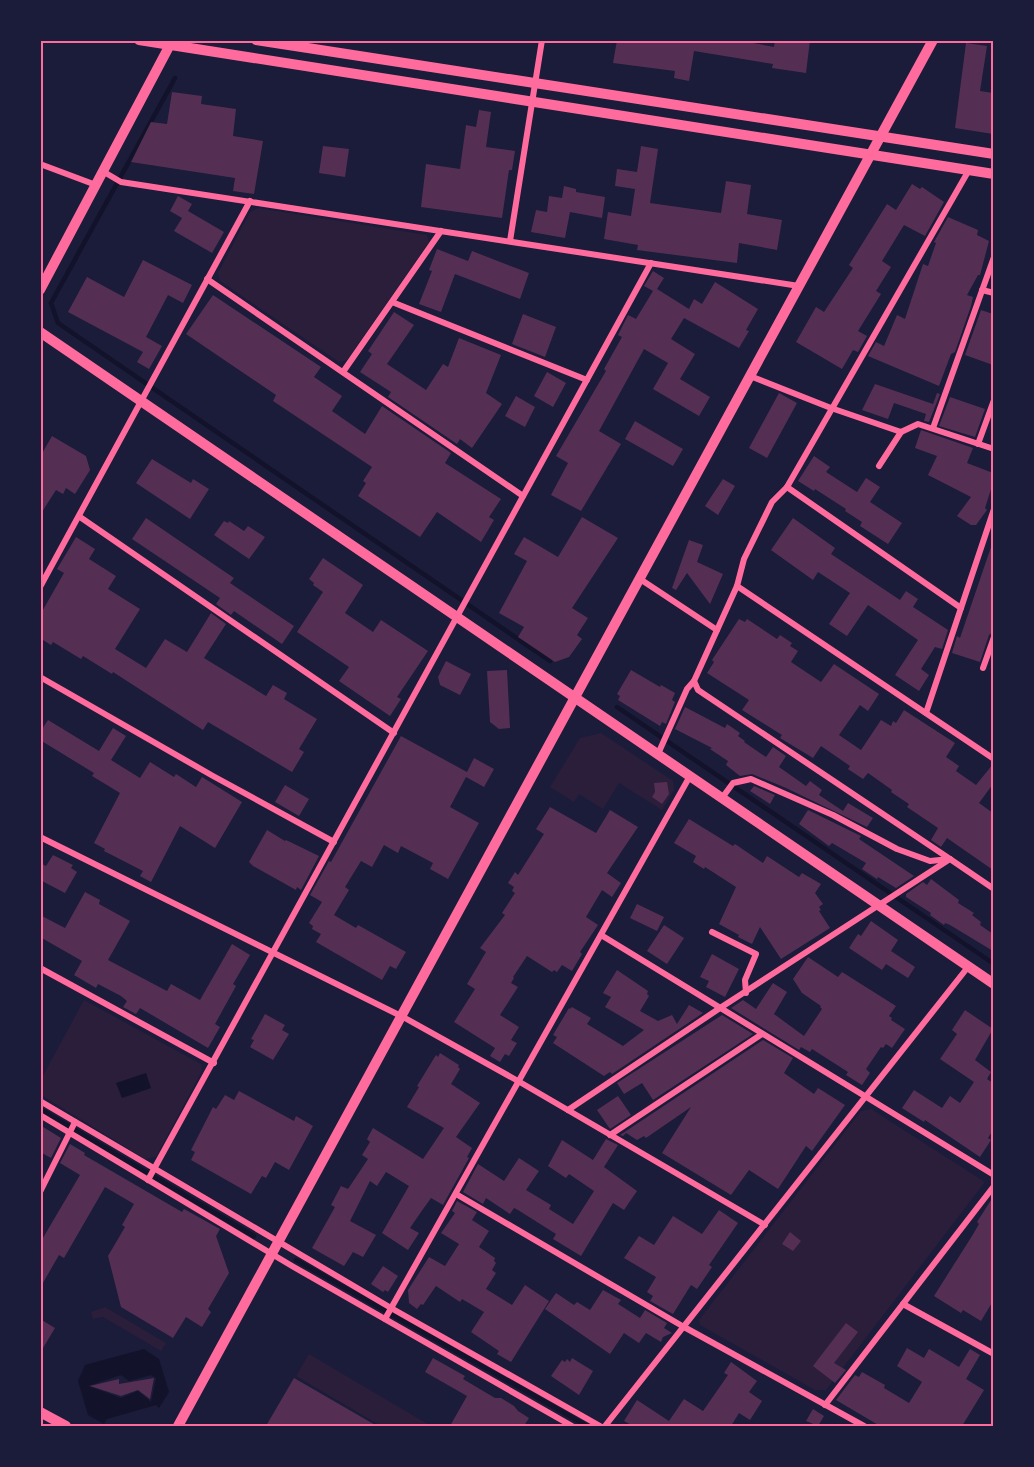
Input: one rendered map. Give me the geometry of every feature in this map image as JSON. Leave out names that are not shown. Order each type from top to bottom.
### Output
[{"type":"street","points":[[139,40],[171,43],[993,174]]},
{"type":"street","points":[[256,40],[993,154]]},
{"type":"street","points":[[510,242],[542,40]]},
{"type":"street","points":[[178,1426],[403,1017],[933,40]]},
{"type":"street","points":[[40,290],[171,43]]},
{"type":"street","points":[[40,164],[97,185]]},
{"type":"street","points":[[658,754],[737,586],[744,559],[772,502],[787,487],[969,170]]},
{"type":"street","points":[[104,172],[118,180],[799,286]]},
{"type":"street","points":[[40,587],[250,201]]},
{"type":"street","points":[[343,372],[441,231]]},
{"type":"street","points":[[933,428],[993,257]]},
{"type":"street","points":[[151,1175],[651,263]]},
{"type":"street","points":[[207,279],[524,496]]},
{"type":"street","points":[[982,290],[993,293]]},
{"type":"street","points":[[392,302],[586,380]]},
{"type":"street","points":[[40,332],[993,984]]},
{"type":"street","points":[[750,376],[831,408],[902,432]]},
{"type":"street","points":[[978,444],[993,400]]},
{"type":"street","points":[[879,466],[902,432],[918,424],[993,449]]},
{"type":"street","points":[[787,487],[961,608]]},
{"type":"street","points":[[926,712],[993,509]]},
{"type":"street","points":[[80,517],[394,733]]},
{"type":"street","points":[[640,579],[717,630]]},
{"type":"street","points":[[737,586],[993,759]]},
{"type":"street","points":[[983,668],[993,637]]},
{"type":"street","points":[[40,678],[203,771],[334,842]]},
{"type":"street","points":[[694,681],[698,690],[993,890]]},
{"type":"street","points":[[388,1314],[690,776]]},
{"type":"street","points":[[722,798],[731,785],[751,778],[833,815],[897,849],[930,861],[950,859]]},
{"type":"street","points":[[40,837],[403,1017],[518,1081],[765,1225]]},
{"type":"street","points":[[568,1110],[950,859]]},
{"type":"street","points":[[712,932],[756,954],[745,980],[746,993]]},
{"type":"street","points":[[601,935],[993,1176]]},
{"type":"street","points":[[605,1426],[969,967]]},
{"type":"street","points":[[40,968],[214,1063]]},
{"type":"street","points":[[610,1135],[762,1034]]},
{"type":"street","points":[[40,1101],[72,1127],[273,1254],[600,1426]]},
{"type":"street","points":[[40,1115],[72,1127],[151,1175],[279,1243],[388,1314],[572,1426]]},
{"type":"street","points":[[40,1192],[72,1127]]},
{"type":"street","points":[[825,1405],[993,1186]]},
{"type":"street","points":[[456,1194],[684,1327],[864,1426]]},
{"type":"street","points":[[903,1304],[993,1354]]},
{"type":"street","points":[[40,1412],[66,1426]]},
{"type":"shaded area","points":[[258,208],[427,235],[429,242],[347,360],[339,362],[220,281],[218,273],[250,212]]},
{"type":"shaded area","points":[[601,733],[673,781],[674,790],[662,810],[619,783],[603,809],[579,794],[574,802],[550,787],[580,738]]},
{"type":"shaded area","points":[[84,1000],[201,1064],[202,1071],[156,1157],[145,1159],[41,1095],[40,1081]]},
{"type":"shaded area","points":[[146,1073],[151,1088],[122,1098],[116,1083]]},
{"type":"shaded area","points":[[871,1109],[985,1182],[826,1390],[815,1390],[700,1325],[699,1320],[861,1111]]},
{"type":"shaded area","points":[[105,1307],[166,1343],[161,1351],[103,1317],[93,1319],[91,1312]]},
{"type":"shaded area","points":[[144,1349],[159,1359],[169,1392],[159,1408],[156,1405],[107,1419],[104,1424],[88,1415],[78,1381],[85,1365]],"holes":[[[121,1375],[129,1381],[151,1375],[156,1378],[151,1402],[138,1391],[121,1398],[88,1386]]]},
{"type":"shaded area","points":[[309,1354],[431,1426],[381,1426],[296,1376]]},
{"type":"building","points":[[617,40],[737,40],[774,47],[775,40],[810,40],[806,73],[772,68],[773,64],[694,51],[689,81],[674,78],[675,71],[613,63]]},
{"type":"building","points":[[966,43],[987,46],[980,91],[993,93],[993,134],[955,128]]},
{"type":"building","points":[[172,92],[202,96],[201,104],[236,109],[233,136],[263,141],[254,194],[233,191],[235,178],[131,162],[151,122],[167,124]]},
{"type":"building","points":[[479,110],[491,112],[486,147],[515,151],[512,170],[509,170],[502,218],[421,207],[426,164],[460,169],[466,125],[476,127]]},
{"type":"building","points":[[323,146],[349,149],[345,177],[319,173]]},
{"type":"building","points":[[641,146],[658,149],[650,203],[721,213],[726,181],[751,185],[747,214],[782,220],[777,250],[739,243],[737,263],[637,250],[638,245],[604,239],[608,212],[631,216],[635,189],[615,186],[617,169],[637,172]]},
{"type":"building","points":[[912,184],[920,189],[922,187],[944,202],[925,236],[904,225],[882,261],[891,267],[876,291],[881,294],[858,331],[867,336],[858,352],[853,350],[842,369],[796,342],[816,307],[824,312],[853,268],[849,265],[887,204],[896,210]]},
{"type":"building","points":[[564,186],[576,189],[576,192],[605,197],[602,218],[570,212],[565,238],[531,232],[536,210],[547,212],[549,196],[562,198]]},
{"type":"building","points":[[178,196],[192,204],[188,211],[224,232],[212,253],[174,231],[182,218],[170,211]]},
{"type":"building","points":[[948,217],[978,230],[977,235],[989,241],[980,275],[967,295],[973,297],[971,306],[955,352],[951,354],[939,386],[868,356],[876,342],[884,346],[897,315],[905,319],[923,264],[928,266],[936,243],[934,242]]},
{"type":"building","points":[[437,249],[468,261],[472,251],[529,273],[520,299],[455,274],[441,312],[419,304],[432,271],[429,270]]},
{"type":"building","points":[[143,260],[192,285],[183,303],[168,295],[146,337],[162,346],[149,369],[137,362],[143,352],[68,312],[87,277],[124,297]]},
{"type":"building","points":[[653,271],[664,278],[657,289],[689,309],[694,299],[702,304],[715,282],[758,309],[739,348],[684,318],[671,339],[695,354],[680,379],[710,397],[699,416],[653,389],[668,363],[644,349],[599,431],[621,444],[581,511],[551,495],[568,463],[556,456],[606,371],[604,369],[622,337],[618,335],[628,315],[636,319],[653,291],[644,286]]},
{"type":"building","points":[[213,295],[321,367],[314,377],[342,396],[332,411],[365,434],[382,406],[451,453],[445,463],[501,499],[489,517],[494,520],[481,542],[437,512],[420,537],[358,496],[366,483],[363,481],[372,467],[273,401],[276,395],[186,334]]},
{"type":"building","points":[[981,310],[993,314],[993,365],[965,355]]},
{"type":"building","points":[[394,312],[414,325],[387,364],[426,390],[443,364],[448,367],[459,338],[501,355],[486,393],[502,404],[472,448],[460,439],[457,444],[388,397],[391,392],[360,372],[372,354],[368,351]]},
{"type":"building","points":[[523,314],[556,327],[545,357],[512,344]]},
{"type":"building","points":[[547,372],[566,383],[553,407],[534,396]]},
{"type":"building","points":[[875,384],[933,404],[937,393],[940,394],[929,422],[924,421],[926,414],[894,403],[888,419],[862,410]]},
{"type":"building","points":[[779,393],[797,403],[767,458],[749,448]]},
{"type":"building","points":[[516,396],[535,407],[525,427],[505,416]]},
{"type":"building","points":[[950,397],[985,409],[975,437],[939,426]]},
{"type":"building","points":[[635,421],[683,449],[673,466],[625,439]]},
{"type":"building","points":[[921,430],[973,448],[967,463],[993,473],[993,483],[985,508],[987,510],[976,525],[971,525],[957,516],[971,497],[928,475],[937,456],[915,448]]},
{"type":"building","points":[[52,436],[86,456],[90,470],[75,494],[66,488],[63,494],[56,490],[40,515],[40,457]]},
{"type":"building","points":[[814,456],[830,467],[826,472],[857,492],[866,478],[880,487],[870,502],[902,523],[888,544],[860,526],[862,522],[845,511],[846,509],[798,481]]},
{"type":"building","points":[[152,459],[191,483],[193,479],[209,489],[190,519],[136,483]]},
{"type":"building","points":[[723,479],[735,486],[718,515],[705,506]]},
{"type":"building","points":[[582,517],[618,538],[572,608],[588,618],[577,635],[582,639],[569,657],[555,662],[518,637],[524,627],[499,613],[527,561],[514,554],[524,537],[558,557]]},
{"type":"building","points":[[146,518],[234,578],[230,583],[294,626],[282,644],[234,611],[231,615],[216,604],[220,598],[132,539]]},
{"type":"building","points":[[793,518],[835,548],[831,554],[900,600],[906,591],[918,599],[913,607],[948,630],[942,649],[935,647],[921,669],[929,675],[919,691],[895,675],[918,640],[868,605],[847,636],[829,624],[850,593],[818,572],[813,580],[771,550]]},
{"type":"building","points":[[224,521],[228,523],[229,521],[244,531],[248,526],[265,537],[249,559],[214,535]]},
{"type":"building","points":[[76,537],[95,549],[89,559],[116,576],[108,589],[140,609],[115,649],[146,668],[165,639],[187,652],[211,613],[226,624],[204,658],[266,696],[273,685],[287,693],[284,699],[317,719],[299,749],[304,752],[292,772],[208,722],[203,730],[113,672],[112,674],[83,656],[81,659],[53,642],[51,645],[40,638],[40,615],[64,573],[57,569]]},
{"type":"building","points":[[689,540],[703,545],[697,562],[723,574],[710,604],[687,573],[676,590],[672,588]]},
{"type":"building","points":[[991,547],[993,547],[993,632],[989,635],[980,662],[952,653],[957,636],[960,638]]},
{"type":"building","points":[[323,558],[363,585],[345,613],[373,632],[381,620],[428,651],[397,697],[401,699],[390,716],[339,681],[349,667],[297,632],[323,592],[309,579]]},
{"type":"building","points":[[739,619],[745,622],[747,619],[777,639],[780,635],[792,643],[790,646],[798,651],[791,662],[821,682],[834,664],[879,694],[868,711],[860,705],[839,735],[861,750],[881,720],[891,726],[893,721],[896,723],[904,710],[955,743],[946,757],[959,766],[956,771],[976,785],[993,764],[993,784],[979,803],[993,813],[993,870],[947,838],[941,847],[931,840],[938,828],[907,807],[909,804],[868,773],[863,779],[848,769],[850,766],[821,746],[813,758],[780,738],[782,735],[742,710],[749,700],[707,673],[714,662],[712,660]]},
{"type":"building","points":[[446,661],[471,674],[460,695],[440,685],[438,677]]},
{"type":"building","points":[[507,670],[510,728],[499,729],[490,722],[487,671]]},
{"type":"building","points":[[631,670],[675,693],[672,700],[675,702],[666,724],[662,722],[660,726],[618,700],[620,696],[617,694]]},
{"type":"building","points":[[685,707],[725,728],[727,724],[740,733],[738,736],[744,742],[766,757],[773,747],[786,756],[779,767],[806,786],[810,781],[822,790],[819,795],[843,811],[848,803],[873,818],[867,827],[752,774],[740,776],[726,765],[728,761],[710,749],[712,748],[675,729]]},
{"type":"building","points":[[48,720],[99,751],[113,728],[126,736],[111,760],[140,778],[150,762],[174,777],[176,774],[196,787],[202,777],[242,802],[215,848],[180,826],[151,882],[140,876],[143,871],[104,851],[105,849],[94,843],[120,793],[92,776],[94,773],[40,740],[40,732]]},
{"type":"building","points":[[401,736],[467,772],[474,758],[494,769],[484,787],[466,777],[450,807],[479,823],[448,879],[430,869],[433,863],[401,846],[398,853],[384,845],[372,867],[361,861],[345,887],[349,890],[334,915],[356,928],[358,925],[406,952],[396,969],[390,966],[382,980],[316,942],[321,934],[312,929],[313,926],[309,923],[322,902],[310,895],[329,861],[331,862]]},
{"type":"building","points":[[667,782],[669,794],[662,804],[652,797],[655,792],[654,783]]},
{"type":"building","points":[[285,785],[309,799],[299,816],[275,802]]},
{"type":"building","points":[[754,786],[775,795],[770,804],[750,791]]},
{"type":"building","points":[[550,807],[596,833],[610,810],[638,827],[607,873],[621,883],[612,897],[602,890],[586,917],[598,925],[580,952],[582,954],[572,971],[562,965],[557,972],[554,970],[552,972],[527,956],[513,977],[511,983],[518,987],[500,1015],[519,1027],[511,1040],[517,1043],[509,1056],[505,1054],[500,1062],[490,1056],[495,1048],[454,1022],[475,989],[467,984],[486,952],[480,948],[505,915],[502,913],[515,893],[512,891],[514,887],[508,883],[515,872],[518,875],[544,834],[536,829]]},
{"type":"building","points":[[808,810],[861,836],[859,839],[914,876],[896,888],[878,877],[877,879],[862,869],[866,863],[832,843],[829,846],[799,824]]},
{"type":"building","points":[[689,819],[733,846],[735,844],[763,863],[767,856],[799,877],[802,873],[821,884],[815,893],[823,904],[819,907],[821,910],[819,911],[830,928],[781,959],[760,927],[752,944],[719,924],[736,887],[693,862],[696,856],[674,843]]},
{"type":"building","points":[[267,830],[319,856],[301,890],[297,887],[296,890],[249,862]]},
{"type":"building","points":[[53,855],[73,865],[71,868],[77,872],[65,893],[40,880],[40,863],[46,866]]},
{"type":"building","points":[[931,879],[959,900],[958,903],[974,913],[972,915],[981,922],[980,925],[993,934],[993,951],[950,925],[945,923],[944,925],[930,915],[931,913],[906,897],[906,894],[923,882],[927,885]]},
{"type":"building","points":[[85,892],[100,900],[99,904],[130,921],[108,960],[167,991],[171,984],[200,1000],[232,944],[250,955],[233,984],[236,986],[215,1024],[220,1027],[208,1048],[140,1008],[136,1014],[123,1007],[127,1001],[121,996],[98,984],[96,988],[74,975],[82,961],[40,937],[40,915],[65,928]]},
{"type":"building","points":[[637,904],[664,917],[657,931],[630,918]]},
{"type":"building","points":[[871,921],[898,940],[891,951],[915,967],[908,978],[886,964],[882,970],[849,948],[858,934],[861,936]]},
{"type":"building","points":[[664,925],[684,938],[667,964],[647,951]]},
{"type":"building","points":[[712,954],[739,969],[725,997],[706,987],[709,981],[700,977]]},
{"type":"building","points":[[808,957],[838,977],[842,972],[896,1006],[889,1016],[891,1020],[905,1029],[892,1048],[886,1044],[883,1048],[881,1047],[866,1069],[870,1073],[862,1085],[846,1075],[848,1072],[812,1049],[810,1052],[801,1047],[799,1050],[731,1008],[743,1000],[756,1009],[773,983],[787,992],[774,1014],[804,1036],[822,1009],[802,993],[793,979]]},
{"type":"building","points":[[617,970],[648,991],[649,996],[640,1011],[658,1021],[672,1015],[677,1024],[689,1005],[703,1013],[612,1074],[610,1072],[604,1076],[553,1043],[557,1037],[553,1035],[569,1008],[572,1007],[591,1018],[587,1024],[623,1046],[644,1030],[605,1007],[611,997],[603,993]]},
{"type":"building","points":[[965,1010],[993,1029],[975,1060],[991,1072],[987,1079],[993,1083],[993,1130],[988,1138],[991,1140],[980,1157],[925,1120],[924,1122],[902,1108],[914,1090],[942,1108],[950,1096],[960,1103],[974,1082],[940,1059],[957,1034],[952,1030]]},
{"type":"building","points":[[265,1014],[285,1025],[282,1030],[289,1034],[273,1060],[250,1047],[254,1040],[251,1039]]},
{"type":"building","points":[[722,1015],[753,1034],[653,1100],[642,1083],[624,1094],[617,1083]]},
{"type":"building","points":[[763,1040],[793,1058],[784,1073],[814,1094],[818,1088],[845,1105],[812,1151],[806,1146],[778,1189],[749,1170],[731,1195],[662,1153],[691,1107],[646,1138],[644,1136],[637,1140],[626,1133],[623,1136],[620,1135]]},
{"type":"building","points":[[440,1053],[459,1065],[460,1069],[451,1084],[480,1103],[456,1137],[472,1148],[467,1157],[469,1158],[443,1205],[431,1198],[410,1228],[419,1233],[408,1250],[382,1233],[409,1186],[386,1172],[377,1186],[370,1181],[350,1221],[376,1235],[363,1257],[353,1252],[344,1266],[312,1248],[335,1207],[331,1205],[341,1186],[348,1189],[368,1159],[362,1155],[370,1142],[367,1139],[373,1128],[423,1159],[444,1128],[407,1107],[419,1087],[417,1086],[436,1055],[438,1057]]},
{"type":"building","points":[[239,1091],[294,1121],[296,1116],[313,1126],[289,1170],[275,1162],[266,1178],[262,1176],[251,1194],[191,1160],[195,1152],[191,1150],[213,1107],[216,1109],[225,1095],[234,1100]]},
{"type":"building","points":[[618,1096],[631,1115],[610,1129],[597,1110]]},
{"type":"building","points":[[40,1125],[61,1138],[51,1158],[40,1152]]},
{"type":"building","points":[[606,1139],[618,1145],[604,1167],[637,1191],[624,1210],[613,1203],[581,1256],[553,1239],[556,1234],[518,1210],[514,1208],[510,1214],[486,1198],[483,1204],[463,1192],[478,1164],[504,1181],[519,1158],[539,1171],[526,1190],[551,1205],[549,1209],[573,1224],[594,1191],[569,1174],[566,1178],[548,1166],[562,1140],[593,1160]]},
{"type":"building","points":[[70,1144],[85,1153],[84,1155],[182,1212],[184,1209],[220,1229],[216,1236],[229,1273],[208,1309],[211,1312],[202,1327],[186,1317],[173,1338],[121,1307],[108,1256],[125,1227],[122,1225],[134,1204],[105,1187],[64,1258],[59,1255],[40,1288],[40,1243],[80,1175],[60,1163]]},
{"type":"building","points":[[993,1197],[993,1301],[981,1321],[963,1310],[961,1313],[934,1296],[972,1236],[979,1224],[977,1222]]},
{"type":"building","points":[[457,1201],[477,1212],[472,1220],[489,1231],[479,1247],[495,1258],[496,1263],[492,1270],[496,1273],[486,1289],[512,1305],[525,1285],[549,1301],[511,1362],[497,1354],[499,1351],[471,1332],[484,1312],[462,1299],[460,1302],[436,1286],[423,1305],[421,1304],[417,1309],[409,1303],[408,1290],[429,1257],[445,1266],[459,1244],[441,1233],[455,1213],[452,1211]]},
{"type":"building","points":[[719,1210],[738,1223],[709,1265],[712,1267],[697,1289],[691,1285],[673,1314],[650,1301],[653,1296],[647,1292],[656,1277],[624,1258],[639,1236],[654,1245],[673,1216],[702,1234]]},
{"type":"building","points":[[790,1232],[801,1241],[793,1251],[782,1244]]},
{"type":"building","points":[[383,1266],[398,1276],[388,1292],[385,1290],[383,1292],[371,1284]]},
{"type":"building","points":[[603,1290],[621,1300],[618,1304],[640,1318],[645,1310],[667,1323],[664,1328],[672,1333],[663,1337],[661,1342],[646,1333],[639,1343],[624,1333],[610,1354],[545,1309],[556,1293],[574,1305],[577,1302],[590,1310]]},
{"type":"building","points":[[40,1319],[55,1328],[40,1353]]},
{"type":"building","points":[[846,1323],[858,1332],[834,1363],[846,1370],[835,1383],[813,1366]]},
{"type":"building","points":[[907,1348],[924,1358],[929,1349],[959,1367],[970,1349],[980,1355],[966,1379],[984,1390],[962,1426],[880,1426],[836,1400],[855,1375],[859,1377],[862,1372],[885,1385],[884,1388],[909,1403],[922,1382],[897,1366]]},
{"type":"building","points":[[433,1358],[465,1376],[463,1379],[495,1398],[501,1398],[514,1406],[529,1418],[524,1426],[450,1426],[467,1396],[425,1372]]},
{"type":"building","points":[[572,1358],[593,1371],[579,1395],[551,1376],[562,1360],[565,1362],[567,1359],[570,1362]]},
{"type":"building","points":[[731,1362],[757,1381],[749,1392],[762,1401],[750,1420],[739,1413],[731,1426],[633,1426],[624,1421],[637,1400],[669,1421],[684,1399],[703,1411],[728,1375],[724,1373]]},
{"type":"building","points":[[154,1378],[150,1399],[138,1390],[121,1396],[90,1386],[119,1379],[119,1384]]},
{"type":"building","points":[[294,1378],[377,1426],[266,1426]]},
{"type":"building","points":[[813,1409],[824,1416],[818,1426],[806,1421]]},
{"type":"waterway","points":[[175,78],[51,303],[58,323],[550,661]]},
{"type":"waterway","points":[[617,707],[994,964]]},
{"type":"waterway","points":[[40,1109],[254,1236]]},
{"type":"waterway","points":[[296,1260],[587,1426]]}]
